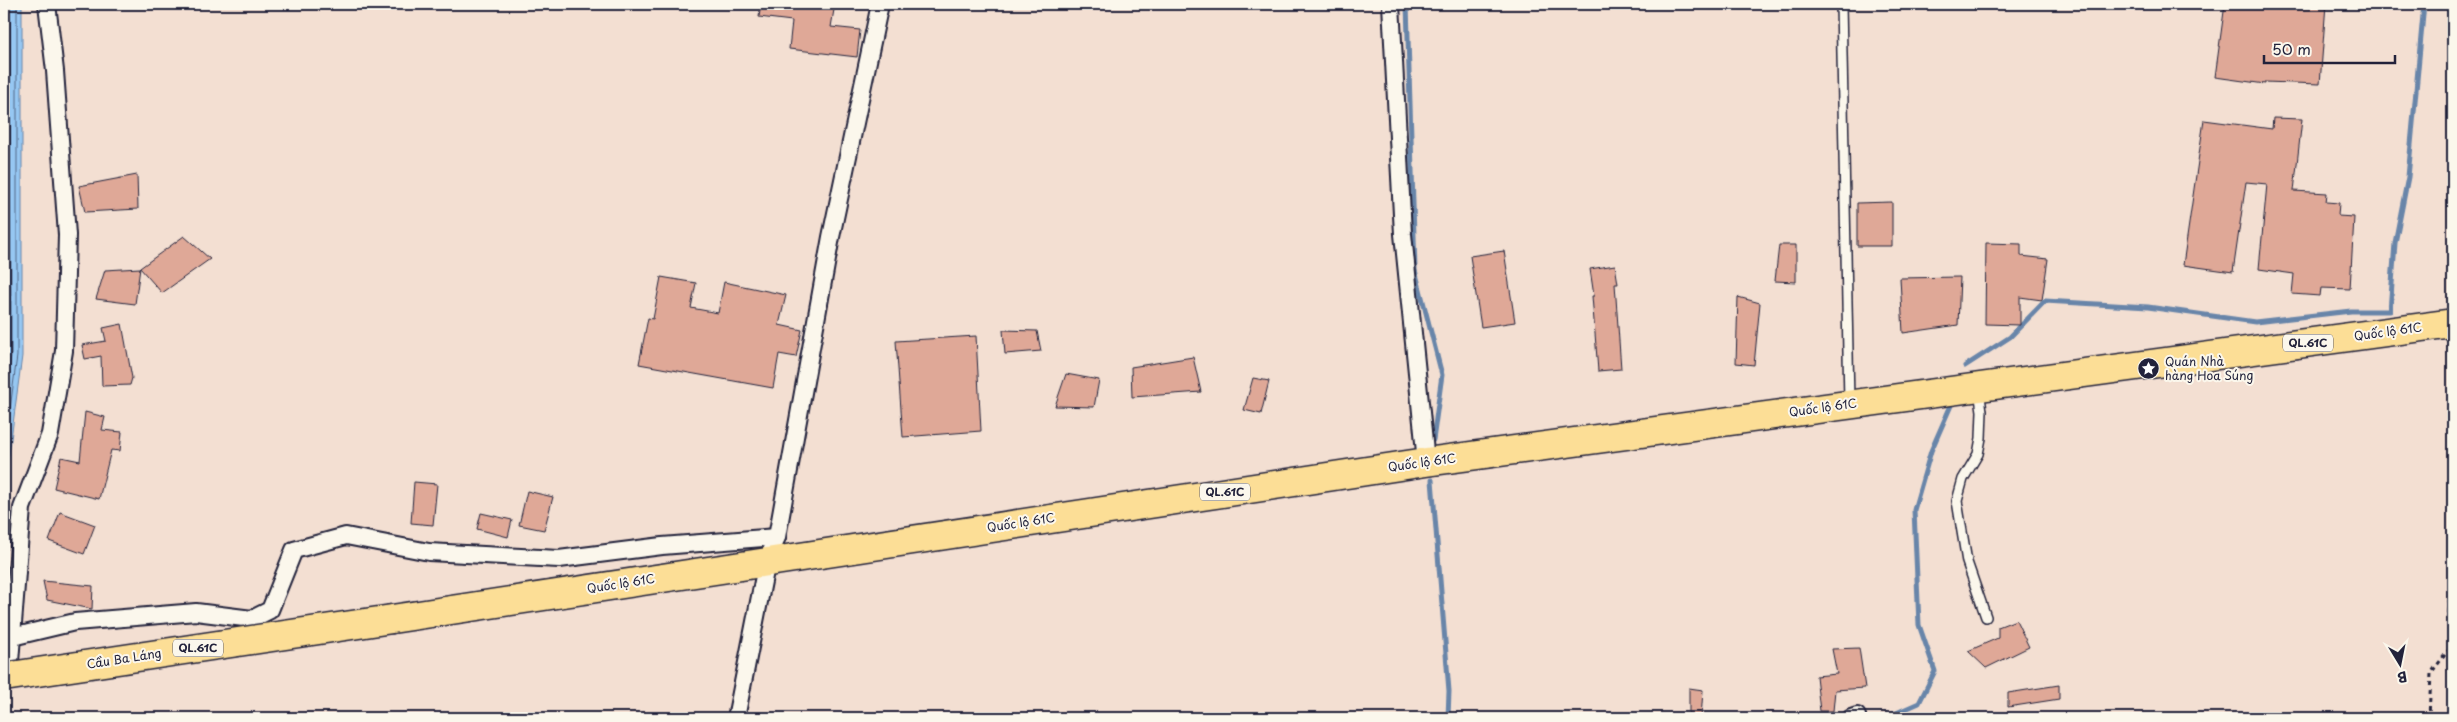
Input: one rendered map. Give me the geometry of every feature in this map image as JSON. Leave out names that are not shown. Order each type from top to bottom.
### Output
[{"type":"highway","name":"Quốc lộ 61C","points":[[392,619],[772,549],[2453,323]]},
{"type":"highway","name":"Cầu Ba Láng","points":[[4,677],[392,619]]},
{"type":"street","points":[[4,682],[10,662],[22,508],[50,434],[64,351],[67,234],[55,71],[47,4]]},
{"type":"street","points":[[736,718],[772,549],[831,237],[880,4]]},
{"type":"street","points":[[1391,4],[1403,234],[1426,462]]},
{"type":"street","points":[[12,637],[75,622],[196,612],[252,619],[270,610],[294,550],[346,536],[429,552],[559,559],[662,546],[772,549]]},
{"type":"lane","points":[[1841,4],[1850,404]]},
{"type":"lane","points":[[1979,387],[1982,411],[1982,438],[1978,454],[1963,479],[1957,501],[1967,562],[1986,617]]},
{"type":"path","points":[[2429,718],[2431,673],[2452,649],[2448,611],[2453,569]]},
{"type":"water","points":[[4,4],[22,4],[22,356],[4,492]]},
{"type":"building","points":[[761,4],[835,4],[831,27],[860,30],[857,57],[789,49],[792,21],[759,17]]},
{"type":"building","points":[[2225,4],[2326,4],[2320,84],[2265,82],[2265,84],[2215,77]]},
{"type":"building","points":[[2273,118],[2302,119],[2294,191],[2327,193],[2326,202],[2339,203],[2338,216],[2354,217],[2350,289],[2321,288],[2320,296],[2292,294],[2294,274],[2259,269],[2267,184],[2246,182],[2233,272],[2183,265],[2204,120],[2272,129]]},
{"type":"building","points":[[137,175],[138,209],[85,212],[79,186]]},
{"type":"building","points":[[1892,202],[1892,246],[1857,246],[1857,203]]},
{"type":"building","points":[[184,236],[210,259],[162,293],[140,268]]},
{"type":"building","points":[[1986,243],[2021,244],[2021,256],[2048,259],[2042,300],[2020,297],[2020,325],[1985,324]]},
{"type":"building","points":[[1779,245],[1796,245],[1796,282],[1775,281]]},
{"type":"building","points":[[1504,251],[1515,322],[1481,327],[1470,256]]},
{"type":"building","points":[[1615,265],[1618,284],[1615,284],[1621,369],[1598,371],[1592,296],[1594,296],[1590,269]]},
{"type":"building","points":[[140,268],[135,304],[96,299],[105,270]]},
{"type":"building","points":[[661,277],[696,283],[691,308],[718,313],[724,282],[786,295],[779,325],[802,330],[796,357],[779,354],[773,388],[639,364],[648,318],[653,319]]},
{"type":"building","points":[[1960,277],[1958,325],[1903,333],[1900,278]]},
{"type":"building","points":[[1738,297],[1760,303],[1754,365],[1736,363]]},
{"type":"building","points":[[122,324],[132,378],[130,385],[102,386],[101,356],[85,359],[82,345],[106,341],[103,328]]},
{"type":"building","points":[[1003,330],[1037,331],[1041,351],[1005,354]]},
{"type":"building","points":[[976,336],[981,431],[903,437],[896,341]]},
{"type":"building","points":[[1193,357],[1201,392],[1132,397],[1131,367]]},
{"type":"building","points":[[1066,374],[1099,380],[1094,407],[1055,406]]},
{"type":"building","points":[[1253,378],[1269,381],[1261,414],[1244,410]]},
{"type":"building","points":[[85,412],[105,417],[102,430],[122,432],[120,451],[111,450],[99,499],[54,488],[61,457],[80,461]]},
{"type":"building","points":[[414,482],[437,484],[433,525],[411,523]]},
{"type":"building","points":[[527,491],[553,497],[544,530],[519,525]]},
{"type":"building","points":[[60,512],[95,525],[84,554],[49,541]]},
{"type":"building","points":[[481,513],[512,520],[508,537],[477,529]]},
{"type":"building","points":[[43,581],[93,586],[92,609],[47,600]]},
{"type":"building","points":[[2016,620],[2029,647],[1986,668],[1968,651],[1998,638],[1998,627]]},
{"type":"building","points":[[1859,648],[1865,688],[1835,690],[1833,711],[1820,711],[1816,676],[1837,674],[1832,649]]},
{"type":"building","points":[[2059,685],[2059,699],[2008,707],[2008,693]]},
{"type":"building","points":[[1689,688],[1703,690],[1701,718],[1689,718]]},
{"type":"waterway","points":[[1407,4],[1415,270],[1442,375],[1433,440]]},
{"type":"waterway","points":[[1965,366],[2010,337],[2045,301],[2148,307],[2255,322],[2351,311],[2390,311],[2395,243],[2408,177],[2424,4]]},
{"type":"waterway","points":[[1885,718],[1919,703],[1935,671],[1919,625],[1914,510],[1931,451],[1952,403]]},
{"type":"waterway","points":[[1432,480],[1449,691],[1448,718]]},
{"type":"place","name":"Quán Nhà hàng Hoa Súng","points":[[2149,369]]}]
